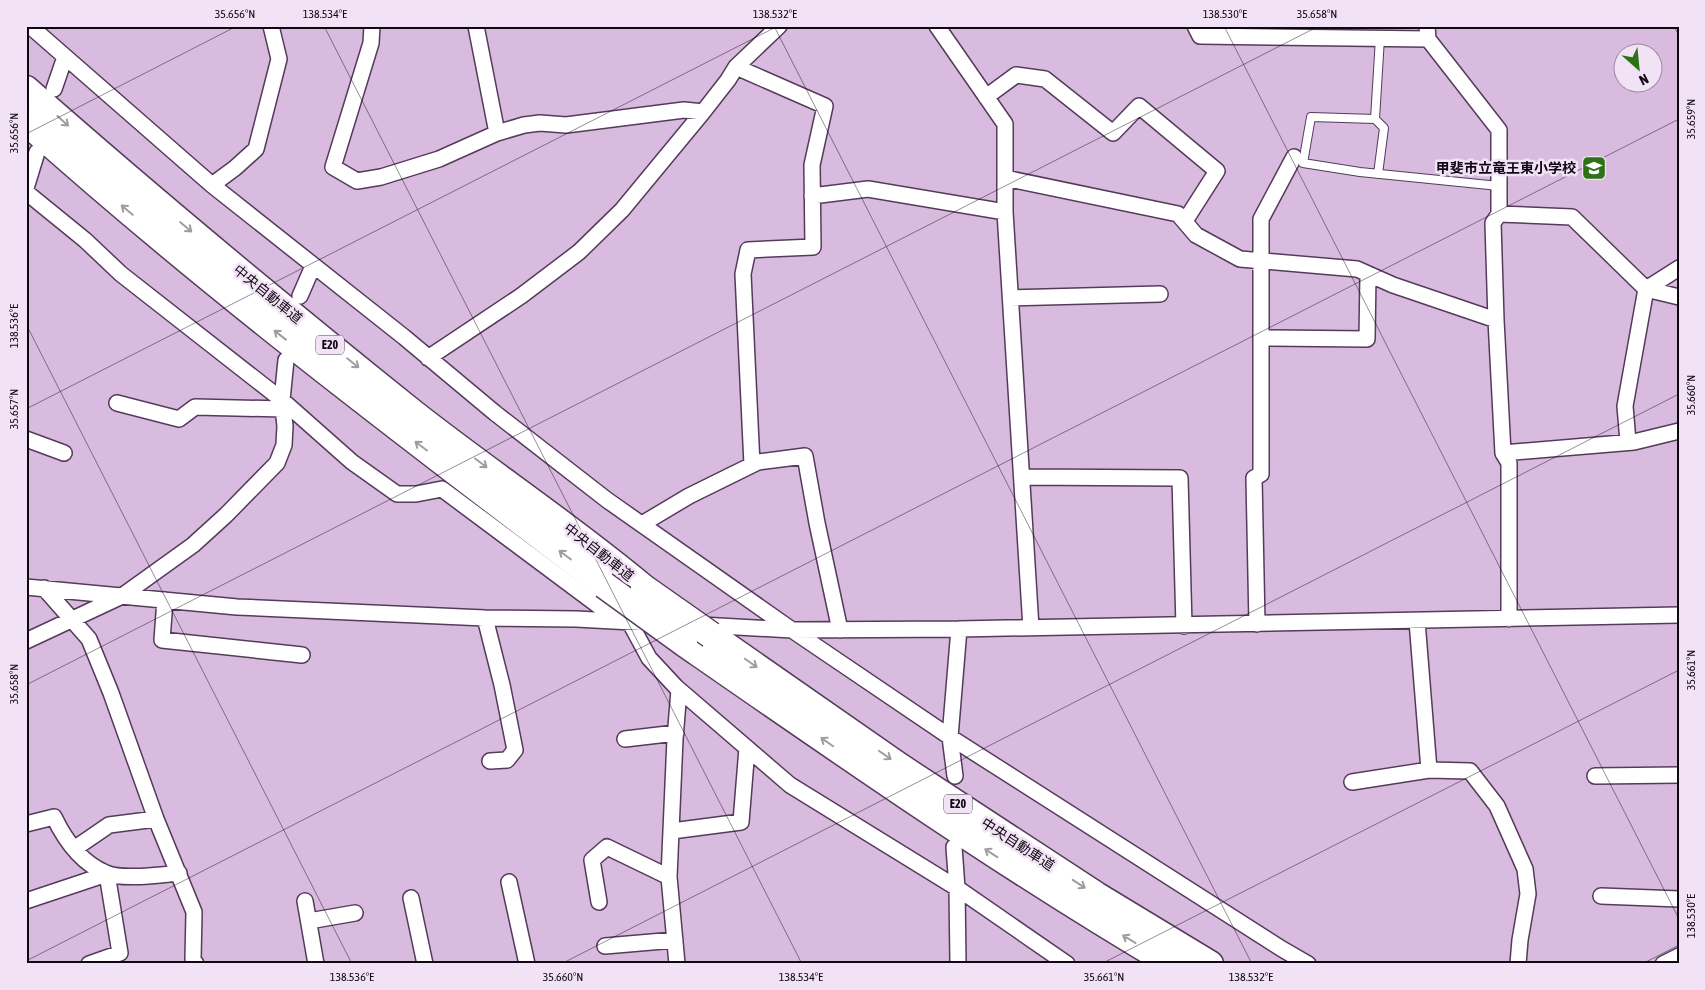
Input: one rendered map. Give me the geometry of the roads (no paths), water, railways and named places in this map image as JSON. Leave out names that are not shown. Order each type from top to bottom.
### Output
[{"type":"highway","name":"中央自動車道","points":[[26,89],[214,251],[398,400],[612,561],[644,588],[900,766],[1096,895],[1210,964]]},
{"type":"highway","name":"中央自動車道","points":[[26,122],[202,274],[397,427],[684,643],[984,849],[1170,964]]},
{"type":"street","points":[[30,26],[212,185],[495,413],[607,500],[792,630],[950,736],[1308,964]]},
{"type":"street","points":[[212,185],[256,149],[279,60],[271,26]]},
{"type":"street","points":[[372,26],[371,43],[333,167],[357,181],[381,177],[439,159],[497,133],[524,124],[566,125],[684,110],[703,112]]},
{"type":"street","points":[[476,26],[497,133]]},
{"type":"street","points":[[428,358],[521,296],[578,252],[622,210],[703,112],[736,67],[779,26]]},
{"type":"street","points":[[937,26],[1005,124],[1006,212],[1031,628]]},
{"type":"street","points":[[1195,26],[1200,36],[1380,38],[1427,32],[1499,130],[1499,214],[1493,223],[1503,453],[1508,463],[1509,618]]},
{"type":"street","points":[[54,89],[65,56]]},
{"type":"street","points":[[736,67],[825,106],[812,165],[813,247],[748,250],[743,274],[752,465]]},
{"type":"street","points":[[986,97],[1016,75],[1045,79],[1113,133],[1139,106],[1216,170],[1185,221]]},
{"type":"street","points":[[26,188],[37,152]]},
{"type":"street","points":[[1257,624],[1254,478],[1260,474],[1261,219],[1294,157]]},
{"type":"street","points":[[1005,178],[1178,214],[1196,235],[1240,259],[1357,269],[1393,285],[1496,320]]},
{"type":"street","points":[[812,196],[868,189],[1006,212]]},
{"type":"street","points":[[26,192],[85,240],[121,274],[352,462],[397,494],[416,494],[442,489],[624,621],[649,658],[679,690],[790,785],[957,888],[1067,964]]},
{"type":"street","points":[[1499,214],[1572,217],[1646,289],[1679,297]]},
{"type":"street","points":[[300,296],[313,266]]},
{"type":"street","points":[[1628,442],[1625,406],[1646,289],[1679,268]]},
{"type":"street","points":[[1261,338],[1367,339],[1368,274]]},
{"type":"street","points":[[1011,298],[1160,294]]},
{"type":"street","points":[[26,641],[122,596],[194,545],[276,463],[284,444],[283,405],[286,360]]},
{"type":"street","points":[[117,403],[179,419],[195,407],[283,405]]},
{"type":"street","points":[[1503,453],[1628,442],[1679,431]]},
{"type":"street","points":[[26,440],[64,453]]},
{"type":"street","points":[[642,524],[689,496],[758,462],[805,456],[840,630]]},
{"type":"street","points":[[1022,478],[1180,478],[1184,626]]},
{"type":"street","points":[[26,587],[237,606],[485,618],[624,621],[792,630],[1184,626],[1679,615]]},
{"type":"street","points":[[44,588],[89,639],[111,693],[156,819],[194,912],[193,959],[196,964]]},
{"type":"street","points":[[165,600],[162,640],[302,655]]},
{"type":"street","points":[[485,618],[502,685],[515,750],[507,760],[490,761]]},
{"type":"street","points":[[1417,621],[1429,770]]},
{"type":"street","points":[[955,776],[950,736],[959,629]]},
{"type":"street","points":[[677,964],[669,876],[679,690]]},
{"type":"street","points":[[624,739],[676,733]]},
{"type":"street","points":[[672,831],[741,822],[747,748]]},
{"type":"street","points":[[1352,782],[1429,770],[1470,771],[1497,806],[1525,869],[1528,894],[1518,964]]},
{"type":"street","points":[[1595,776],[1679,775]]},
{"type":"street","points":[[26,824],[54,817],[63,835],[81,857],[107,874],[120,953],[89,964]]},
{"type":"street","points":[[74,849],[109,825],[156,819]]},
{"type":"street","points":[[599,902],[592,860],[607,847],[669,876]]},
{"type":"street","points":[[954,847],[957,888],[958,964]]},
{"type":"street","points":[[26,901],[107,874],[139,876],[179,873]]},
{"type":"street","points":[[509,882],[527,964]]},
{"type":"street","points":[[1601,896],[1679,899]]},
{"type":"street","points":[[410,898],[425,964]]},
{"type":"street","points":[[305,901],[316,964]]},
{"type":"street","points":[[309,921],[355,913]]},
{"type":"street","points":[[604,946],[675,940]]},
{"type":"street","points":[[1664,964],[1679,956]]},
{"type":"lane","points":[[1375,119],[1380,38]]},
{"type":"lane","points":[[1378,174],[1384,128],[1375,119],[1311,117],[1302,163],[1378,174],[1499,186]]},
{"type":"place","name":"甲斐市立竜王東小学校","points":[[1594,168]]}]
